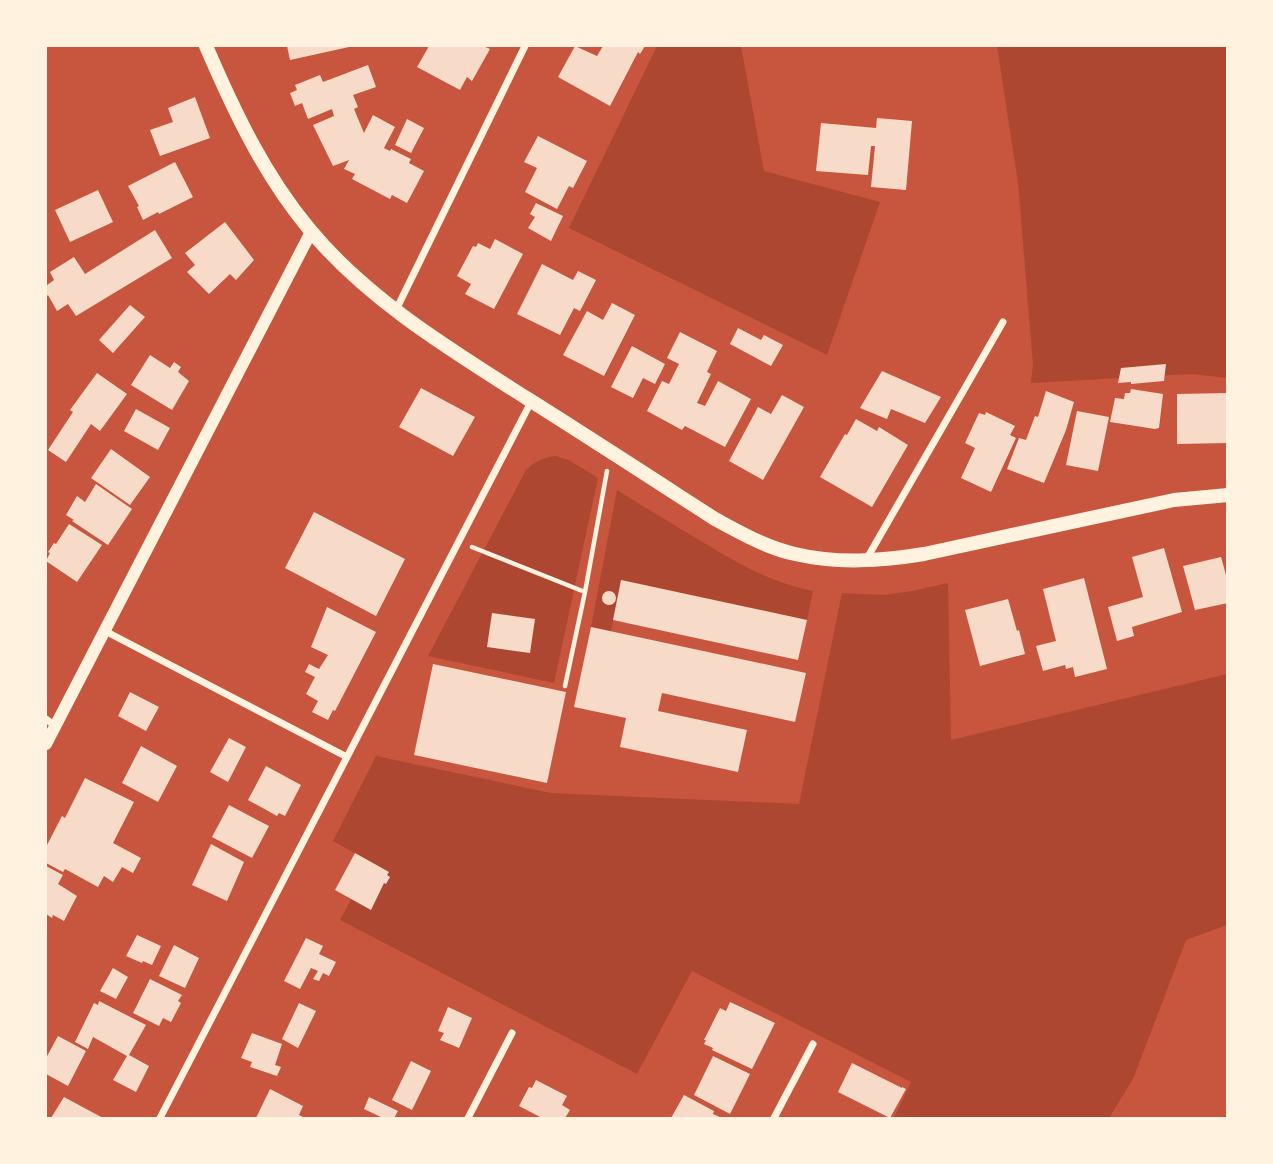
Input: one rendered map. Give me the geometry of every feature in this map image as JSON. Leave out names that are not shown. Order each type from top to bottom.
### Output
[{"type":"main road","points":[[206,46],[232,105],[262,162],[290,206],[346,268],[396,310],[483,370],[715,519],[751,538],[793,554],[831,560],[893,559],[1174,500],[1227,495]]},
{"type":"street","points":[[396,310],[525,46]]},
{"type":"street","points":[[46,744],[50,722],[105,631],[312,232]]},
{"type":"street","points":[[866,561],[1003,323]]},
{"type":"street","points":[[160,1118],[532,401]]},
{"type":"street","points":[[105,631],[347,757]]},
{"type":"street","points":[[468,1118],[512,1033]]},
{"type":"street","points":[[774,1118],[813,1044]]},
{"type":"path","points":[[565,686],[611,453]]},
{"type":"path","points":[[458,542],[585,592]]},
{"type":"shaded area","points":[[657,46],[741,46],[764,171],[880,202],[827,355],[569,228]]},
{"type":"shaded area","points":[[997,46],[1227,46],[1227,378],[1192,374],[1031,383],[1033,364],[1018,183]]},
{"type":"shaded area","points":[[555,456],[569,460],[598,478],[554,683],[428,656],[526,470],[539,460]]},
{"type":"shaded area","points":[[617,490],[752,570],[813,591],[807,620],[622,580],[611,631],[591,627]]},
{"type":"shaded area","points":[[948,583],[951,740],[1227,674],[1227,925],[1186,940],[1133,1079],[1109,1118],[894,1118],[911,1082],[692,971],[637,1074],[340,920],[371,862],[333,841],[376,756],[551,793],[799,804],[842,593],[884,595]]},
{"type":"building","points":[[287,46],[349,46],[349,47],[290,60]]},
{"type":"building","points":[[429,46],[483,46],[490,49],[472,81],[467,77],[460,90],[417,67]]},
{"type":"building","points":[[575,46],[597,56],[603,46],[645,46],[640,54],[638,52],[610,106],[558,77]]},
{"type":"building","points":[[368,65],[376,87],[353,95],[358,107],[354,109],[364,133],[373,115],[395,127],[384,148],[411,159],[409,163],[424,171],[407,203],[392,195],[390,199],[352,179],[355,174],[344,169],[349,160],[333,166],[313,125],[334,116],[332,109],[308,119],[302,103],[295,106],[290,93],[297,90],[295,85],[320,75],[323,82]]},
{"type":"building","points":[[195,97],[210,138],[160,156],[150,130],[173,122],[168,108]]},
{"type":"building","points":[[877,118],[912,121],[906,190],[871,187],[875,146],[871,146],[868,175],[816,171],[821,123],[876,128]]},
{"type":"building","points":[[407,119],[424,128],[411,153],[395,145]]},
{"type":"building","points":[[538,136],[587,161],[573,188],[569,186],[557,209],[525,192],[537,168],[524,162]]},
{"type":"building","points":[[175,162],[193,197],[143,220],[128,186]]},
{"type":"building","points":[[98,190],[113,222],[70,242],[55,210]]},
{"type":"building","points":[[536,203],[563,216],[551,241],[528,228],[535,217],[530,214]]},
{"type":"building","points":[[225,222],[254,260],[236,280],[230,274],[209,294],[187,272],[195,265],[185,253]]},
{"type":"building","points":[[155,230],[172,258],[76,316],[68,304],[57,311],[47,296],[46,286],[54,280],[50,272],[74,257],[85,274]]},
{"type":"building","points":[[495,239],[523,254],[494,309],[465,294],[471,284],[457,276],[473,246],[476,247],[478,243],[490,249]]},
{"type":"building","points":[[542,264],[573,280],[578,271],[596,280],[580,311],[574,308],[560,335],[517,314]]},
{"type":"building","points":[[612,303],[635,315],[604,376],[563,355],[587,311],[603,320]]},
{"type":"building","points":[[130,305],[145,317],[113,353],[99,340]]},
{"type":"building","points":[[738,328],[761,340],[764,335],[783,345],[771,366],[730,344]]},
{"type":"building","points":[[680,332],[717,351],[707,372],[711,374],[697,403],[705,406],[718,381],[751,399],[725,447],[685,426],[682,430],[647,411],[662,381],[669,384],[679,364],[667,358]]},
{"type":"building","points":[[632,346],[665,364],[655,384],[643,378],[633,398],[611,387]]},
{"type":"building","points":[[150,355],[170,368],[174,362],[181,367],[178,372],[189,381],[172,410],[131,385]]},
{"type":"building","points":[[1166,364],[1164,381],[1118,383],[1121,368]]},
{"type":"building","points":[[882,371],[941,397],[925,423],[891,409],[887,419],[860,408]]},
{"type":"building","points":[[97,373],[127,394],[100,431],[91,424],[66,462],[48,450],[73,412],[70,410]]},
{"type":"building","points":[[421,388],[475,417],[453,456],[399,427]]},
{"type":"building","points":[[1131,389],[1163,394],[1159,428],[1110,422],[1115,398],[1124,399],[1125,393],[1130,393]]},
{"type":"building","points":[[1046,391],[1074,402],[1066,430],[1044,483],[1007,469],[1019,438],[1026,440],[1035,416],[1038,417]]},
{"type":"building","points":[[1228,393],[1228,443],[1177,444],[1177,394]]},
{"type":"building","points":[[782,395],[804,407],[763,480],[729,461],[758,407],[771,414]]},
{"type":"building","points":[[136,409],[170,428],[158,450],[124,431]]},
{"type":"building","points":[[1077,411],[1109,417],[1098,471],[1066,465]]},
{"type":"building","points":[[986,412],[1015,426],[1010,435],[1016,438],[991,492],[961,478],[975,448],[965,443],[979,413],[985,415]]},
{"type":"building","points":[[856,419],[877,431],[879,427],[908,445],[872,507],[820,477]]},
{"type":"building","points":[[111,449],[150,477],[130,505],[91,478]]},
{"type":"building","points":[[96,484],[132,509],[108,545],[66,515],[77,496],[85,502]]},
{"type":"building","points":[[314,512],[405,559],[376,616],[285,568]]},
{"type":"building","points":[[69,524],[102,545],[77,582],[46,561],[50,553],[48,552]]},
{"type":"building","points":[[1164,548],[1182,612],[1132,627],[1134,636],[1117,641],[1108,607],[1143,597],[1132,557]]},
{"type":"building","points":[[1221,557],[1228,582],[1228,603],[1195,610],[1183,566]]},
{"type":"building","points":[[1084,578],[1107,669],[1075,677],[1073,667],[1066,669],[1065,665],[1043,671],[1036,646],[1056,641],[1043,589]]},
{"type":"building","points":[[621,580],[807,620],[798,660],[613,620]]},
{"type":"building","points":[[609,591],[614,593],[614,603],[609,605],[604,603],[602,598],[604,593]]},
{"type":"building","points":[[1008,599],[1025,654],[980,666],[965,610]]},
{"type":"building","points":[[327,607],[376,632],[328,720],[312,712],[318,701],[306,694],[315,677],[305,672],[309,664],[319,669],[328,655],[311,647]]},
{"type":"building","points":[[492,613],[535,619],[530,653],[487,647]]},
{"type":"building","points":[[591,627],[806,673],[795,722],[662,693],[658,711],[747,730],[738,772],[620,747],[626,718],[574,707]]},
{"type":"building","points":[[433,664],[566,692],[547,783],[414,755]]},
{"type":"building","points":[[130,692],[159,707],[146,731],[118,716]]},
{"type":"building","points":[[229,738],[246,747],[228,782],[210,772]]},
{"type":"building","points":[[141,746],[177,766],[158,802],[122,783]]},
{"type":"building","points":[[266,766],[301,785],[285,816],[279,813],[277,816],[248,800]]},
{"type":"building","points":[[85,778],[134,802],[113,843],[141,858],[133,873],[122,867],[113,882],[104,876],[98,887],[65,869],[63,872],[46,863],[46,847],[62,816],[65,818]]},
{"type":"building","points":[[229,805],[269,826],[252,858],[212,837]]},
{"type":"building","points":[[211,844],[244,862],[227,901],[192,885]]},
{"type":"building","points":[[355,853],[389,872],[387,875],[390,877],[386,884],[384,883],[371,910],[335,890]]},
{"type":"building","points":[[46,866],[63,875],[58,884],[77,896],[64,921],[46,914]]},
{"type":"building","points":[[137,935],[161,946],[152,965],[126,956]]},
{"type":"building","points":[[306,938],[323,946],[319,954],[336,962],[329,976],[323,973],[319,981],[313,979],[318,971],[311,968],[300,989],[284,981]]},
{"type":"building","points":[[174,945],[199,958],[185,988],[159,976]]},
{"type":"building","points":[[113,968],[128,977],[116,999],[100,991]]},
{"type":"building","points":[[150,979],[182,995],[171,1022],[163,1018],[159,1026],[133,1013]]},
{"type":"building","points":[[99,1001],[146,1025],[129,1055],[149,1066],[136,1092],[113,1080],[127,1056],[93,1037],[88,1049],[75,1042],[94,1003],[98,1005]]},
{"type":"building","points":[[730,1002],[775,1023],[752,1069],[704,1044],[720,1008],[726,1011]]},
{"type":"building","points":[[299,1003],[316,1011],[298,1048],[282,1039]]},
{"type":"building","points":[[448,1007],[472,1018],[459,1048],[440,1040],[444,1033],[438,1031]]},
{"type":"building","points":[[252,1033],[282,1044],[275,1065],[281,1067],[277,1076],[250,1067],[252,1062],[241,1058]]},
{"type":"building","points":[[58,1036],[86,1051],[68,1086],[46,1074],[46,1058]]},
{"type":"building","points":[[713,1056],[750,1074],[730,1114],[694,1095]]},
{"type":"building","points":[[411,1061],[431,1071],[412,1110],[392,1100]]},
{"type":"building","points":[[852,1063],[906,1089],[890,1118],[838,1092]]},
{"type":"building","points":[[536,1080],[567,1096],[562,1105],[570,1110],[565,1118],[542,1118],[519,1106]]},
{"type":"building","points":[[270,1089],[303,1106],[299,1115],[305,1118],[256,1118]]},
{"type":"building","points":[[684,1095],[714,1111],[713,1114],[722,1118],[671,1118]]},
{"type":"building","points":[[64,1097],[103,1118],[51,1118]]},
{"type":"building","points":[[369,1097],[398,1111],[394,1118],[383,1118],[364,1109]]}]
